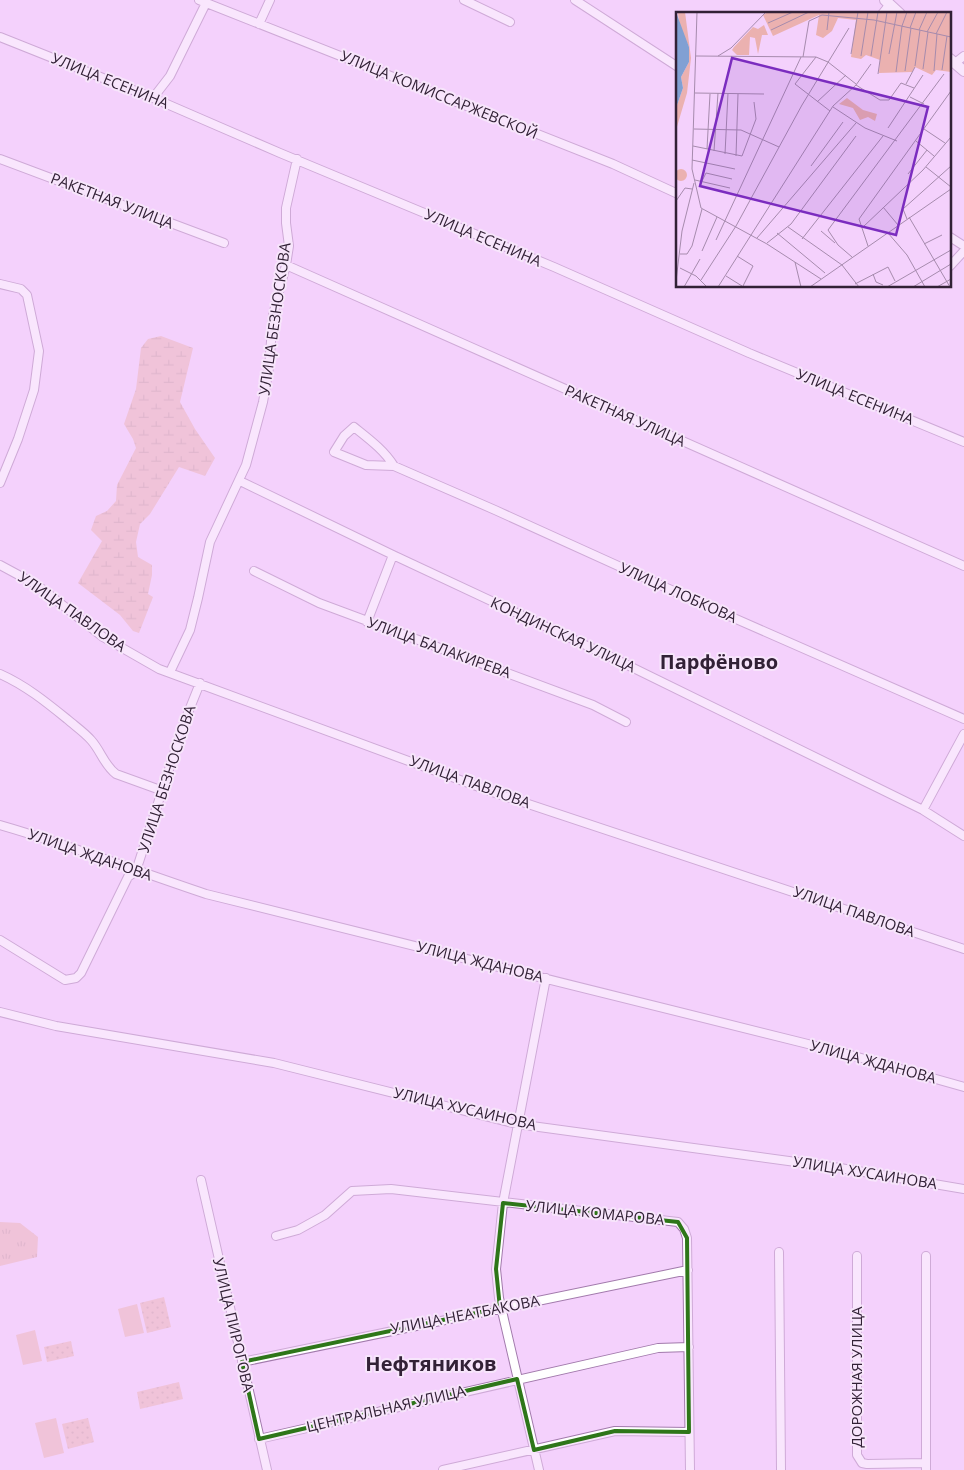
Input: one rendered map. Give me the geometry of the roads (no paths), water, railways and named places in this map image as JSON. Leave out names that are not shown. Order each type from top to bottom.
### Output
[{"type":"main road","points":[[887,2],[898,12]]},
{"type":"main road","points":[[952,61],[964,71]]},
{"type":"street","points":[[259,24],[270,0]]},
{"type":"street","points":[[464,0],[510,22]]},
{"type":"street","points":[[575,0],[676,66]]},
{"type":"street","points":[[153,98],[170,76],[202,2]]},
{"type":"street","name":"УЛИЦА КОМИССАРЖЕВСКОЙ","points":[[202,2],[613,164],[676,193]]},
{"type":"street","name":"УЛИЦА ЕСЕНИНА","points":[[0,37],[153,98],[545,264],[749,354],[964,442]]},
{"type":"street","points":[[952,61],[964,56]]},
{"type":"street","name":"РАКЕТНАЯ УЛИЦА","points":[[0,159],[224,243]]},
{"type":"street","name":"УЛИЦА БЕЗНОСКОВА","points":[[170,672],[190,630],[210,542],[240,481],[263,402],[269,368],[273,315],[286,266],[289,246],[286,208],[297,160]]},
{"type":"street","points":[[952,238],[964,246]]},
{"type":"street","points":[[952,264],[964,251]]},
{"type":"street","name":"РАКЕТНАЯ УЛИЦА","points":[[286,266],[964,566]]},
{"type":"street","points":[[0,284],[20,289],[27,295],[39,352],[34,390],[18,440],[0,483]]},
{"type":"street","name":"УЛИЦА ЛОБКОВА","points":[[394,466],[380,448],[354,427],[344,436],[334,452],[366,465],[394,466],[710,608],[964,719]]},
{"type":"street","name":"КОНДИНСКАЯ УЛИЦА","points":[[240,481],[613,658],[923,810],[964,836]]},
{"type":"street","points":[[367,622],[393,555]]},
{"type":"street","name":"УЛИЦА ПАВЛОВА","points":[[0,565],[37,585],[103,637],[159,669],[498,794],[964,949]]},
{"type":"street","name":"УЛИЦА БАЛАКИРЕВА","points":[[254,571],[319,603],[592,705],[626,722]]},
{"type":"street","points":[[0,674],[16,681],[47,702],[89,738],[110,769],[116,774],[163,791]]},
{"type":"street","name":"УЛИЦА БЕЗНОСКОВА","points":[[0,940],[65,980],[76,978],[81,973],[128,877],[136,871],[184,723],[200,683]]},
{"type":"street","points":[[923,810],[964,734]]},
{"type":"street","name":"УЛИЦА ЖДАНОВА","points":[[0,825],[64,844],[136,871],[206,894],[840,1052],[964,1087]]},
{"type":"street","points":[[539,1470],[501,1308],[496,1269],[503,1203],[546,978]]},
{"type":"street","name":"УЛИЦА ХУСАИНОВА","points":[[0,1012],[56,1026],[274,1063],[517,1124],[840,1168],[964,1190]]},
{"type":"street","name":"УЛИЦА ПИРОГОВА","points":[[201,1180],[267,1470]]},
{"type":"street","name":"УЛИЦА КОМАРОВА","points":[[276,1236],[298,1230],[325,1215],[352,1191],[391,1189],[678,1222],[684,1229],[687,1238],[690,1470]]},
{"type":"street","points":[[778,1252],[782,1470]]},
{"type":"street","name":"ДОРОЖНАЯ УЛИЦА","points":[[857,1256],[857,1455],[862,1463],[866,1464],[926,1466]]},
{"type":"street","points":[[926,1256],[926,1466]]},
{"type":"street","name":"УЛИЦА НЕАТБАКОВА","points":[[242,1362],[688,1270]]},
{"type":"street","name":"ЦЕНТРАЛЬНАЯ УЛИЦА","points":[[259,1439],[658,1348],[689,1347]]},
{"type":"street","points":[[443,1470],[615,1431],[690,1432]]},
{"type":"district","name":"Парфёново","points":[[719,662]]},
{"type":"district","name":"Нефтяников","points":[[431,1364]]}]
